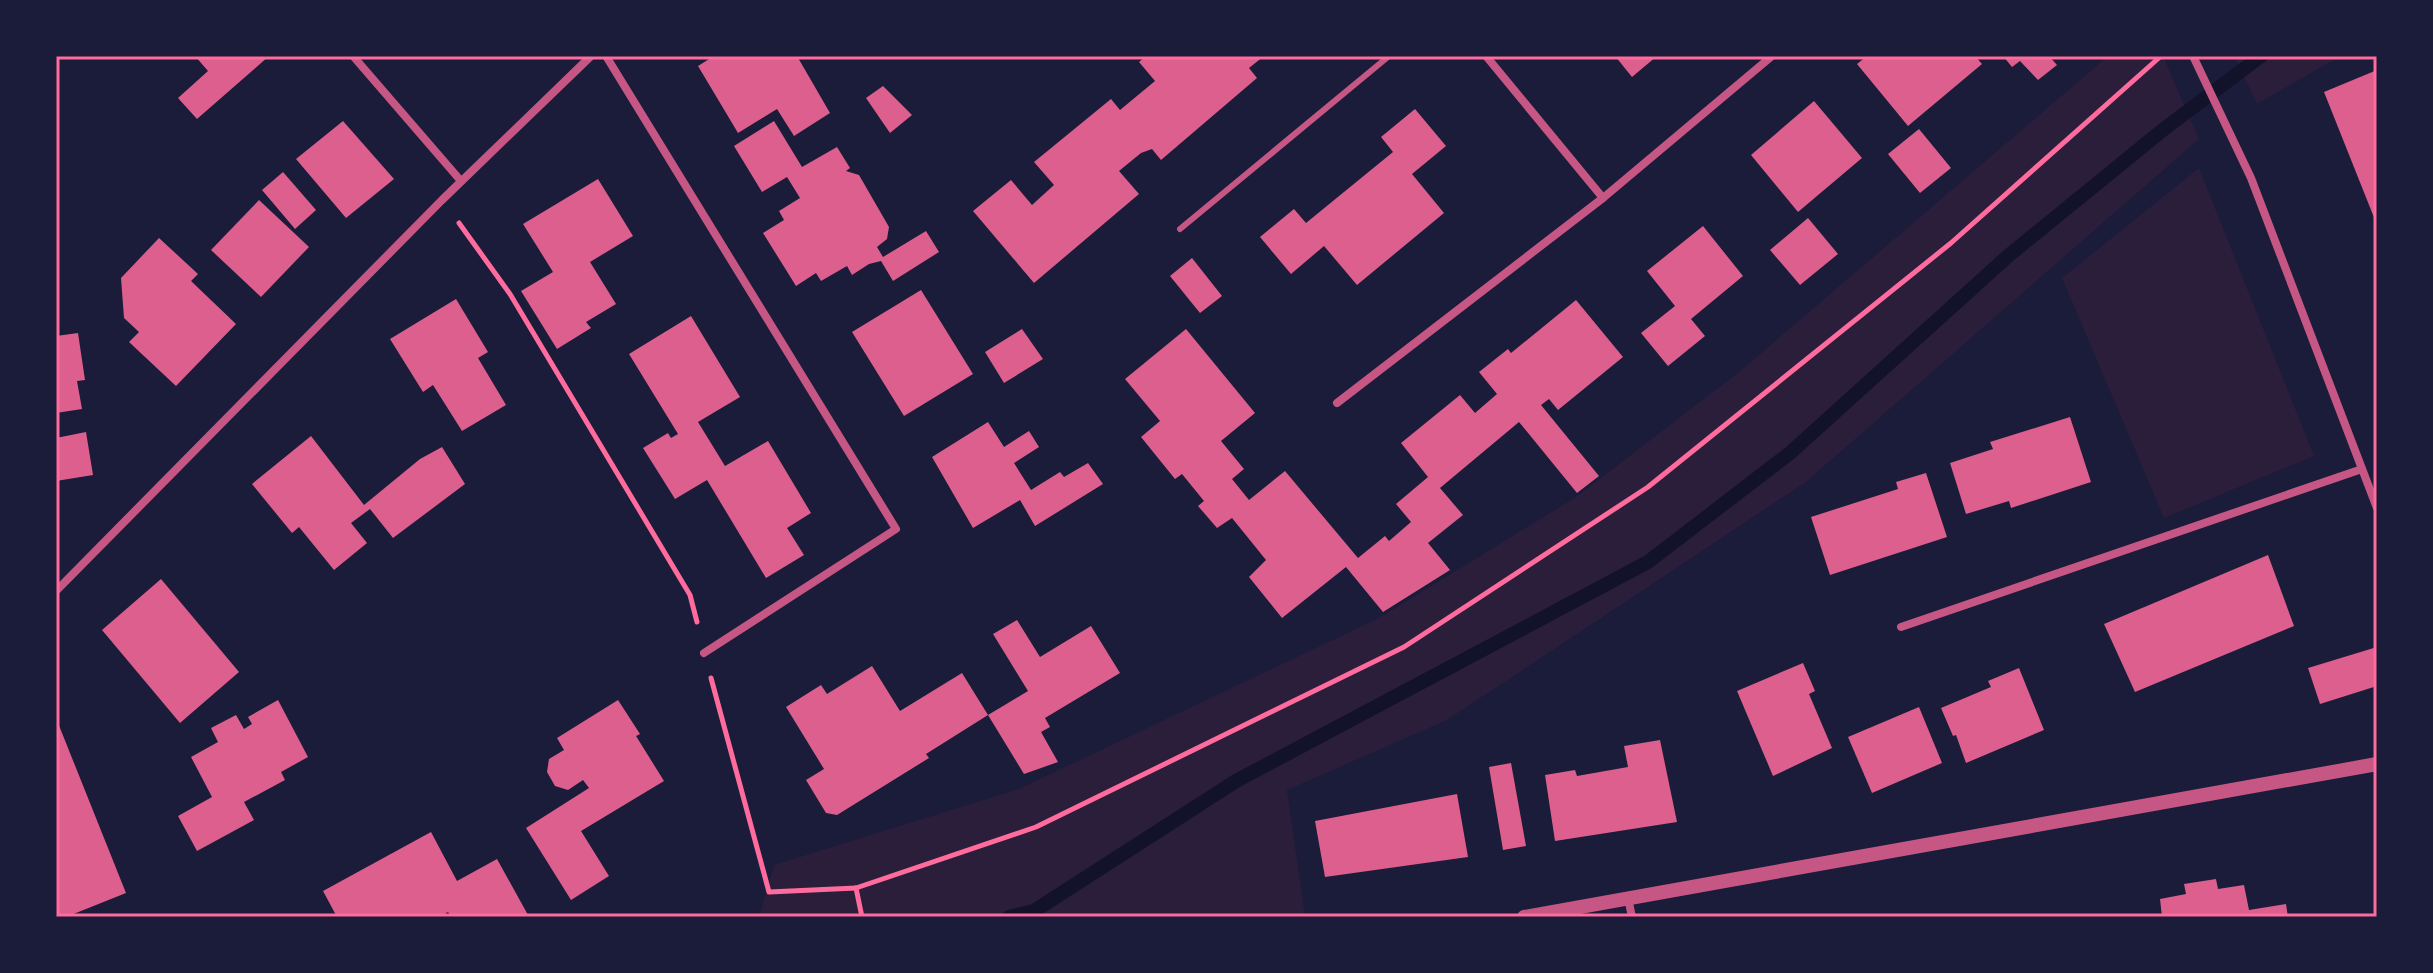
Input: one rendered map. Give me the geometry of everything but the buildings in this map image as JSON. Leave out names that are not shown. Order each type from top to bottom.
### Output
[{"type":"street","points":[[353,56],[461,181]]},
{"type":"street","points":[[56,591],[461,181],[591,56]]},
{"type":"street","points":[[606,56],[896,529],[704,653]]},
{"type":"street","points":[[1486,56],[1603,198]]},
{"type":"street","points":[[1337,403],[1603,198],[1772,56]]},
{"type":"street","points":[[2193,56],[2251,178],[2377,508]]},
{"type":"street","points":[[1901,627],[2362,469]]},
{"type":"street","points":[[1524,917],[2377,764]]},
{"type":"street","points":[[1628,898],[1632,917]]},
{"type":"lane","points":[[1180,229],[1389,56]]},
{"type":"path","points":[[442,200],[510,294],[690,595],[769,892],[856,888],[1036,827],[1404,647],[1648,487],[1951,243],[2161,56]]},
{"type":"path","points":[[856,888],[861,915]]},
{"type":"shaded area","points":[[2108,56],[2163,56],[2199,139],[1806,482],[1447,720],[1287,790],[1305,916],[759,917],[774,865],[1019,789],[1379,618],[1576,497],[1739,372]]},
{"type":"shaded area","points":[[2234,56],[2341,56],[2257,104]]},
{"type":"shaded area","points":[[2199,168],[2314,456],[2164,518],[2062,278]]},
{"type":"waterway","points":[[1009,917],[1034,911],[1236,781],[1648,562],[1790,453],[2008,256],[2164,129],[2261,56]]}]
